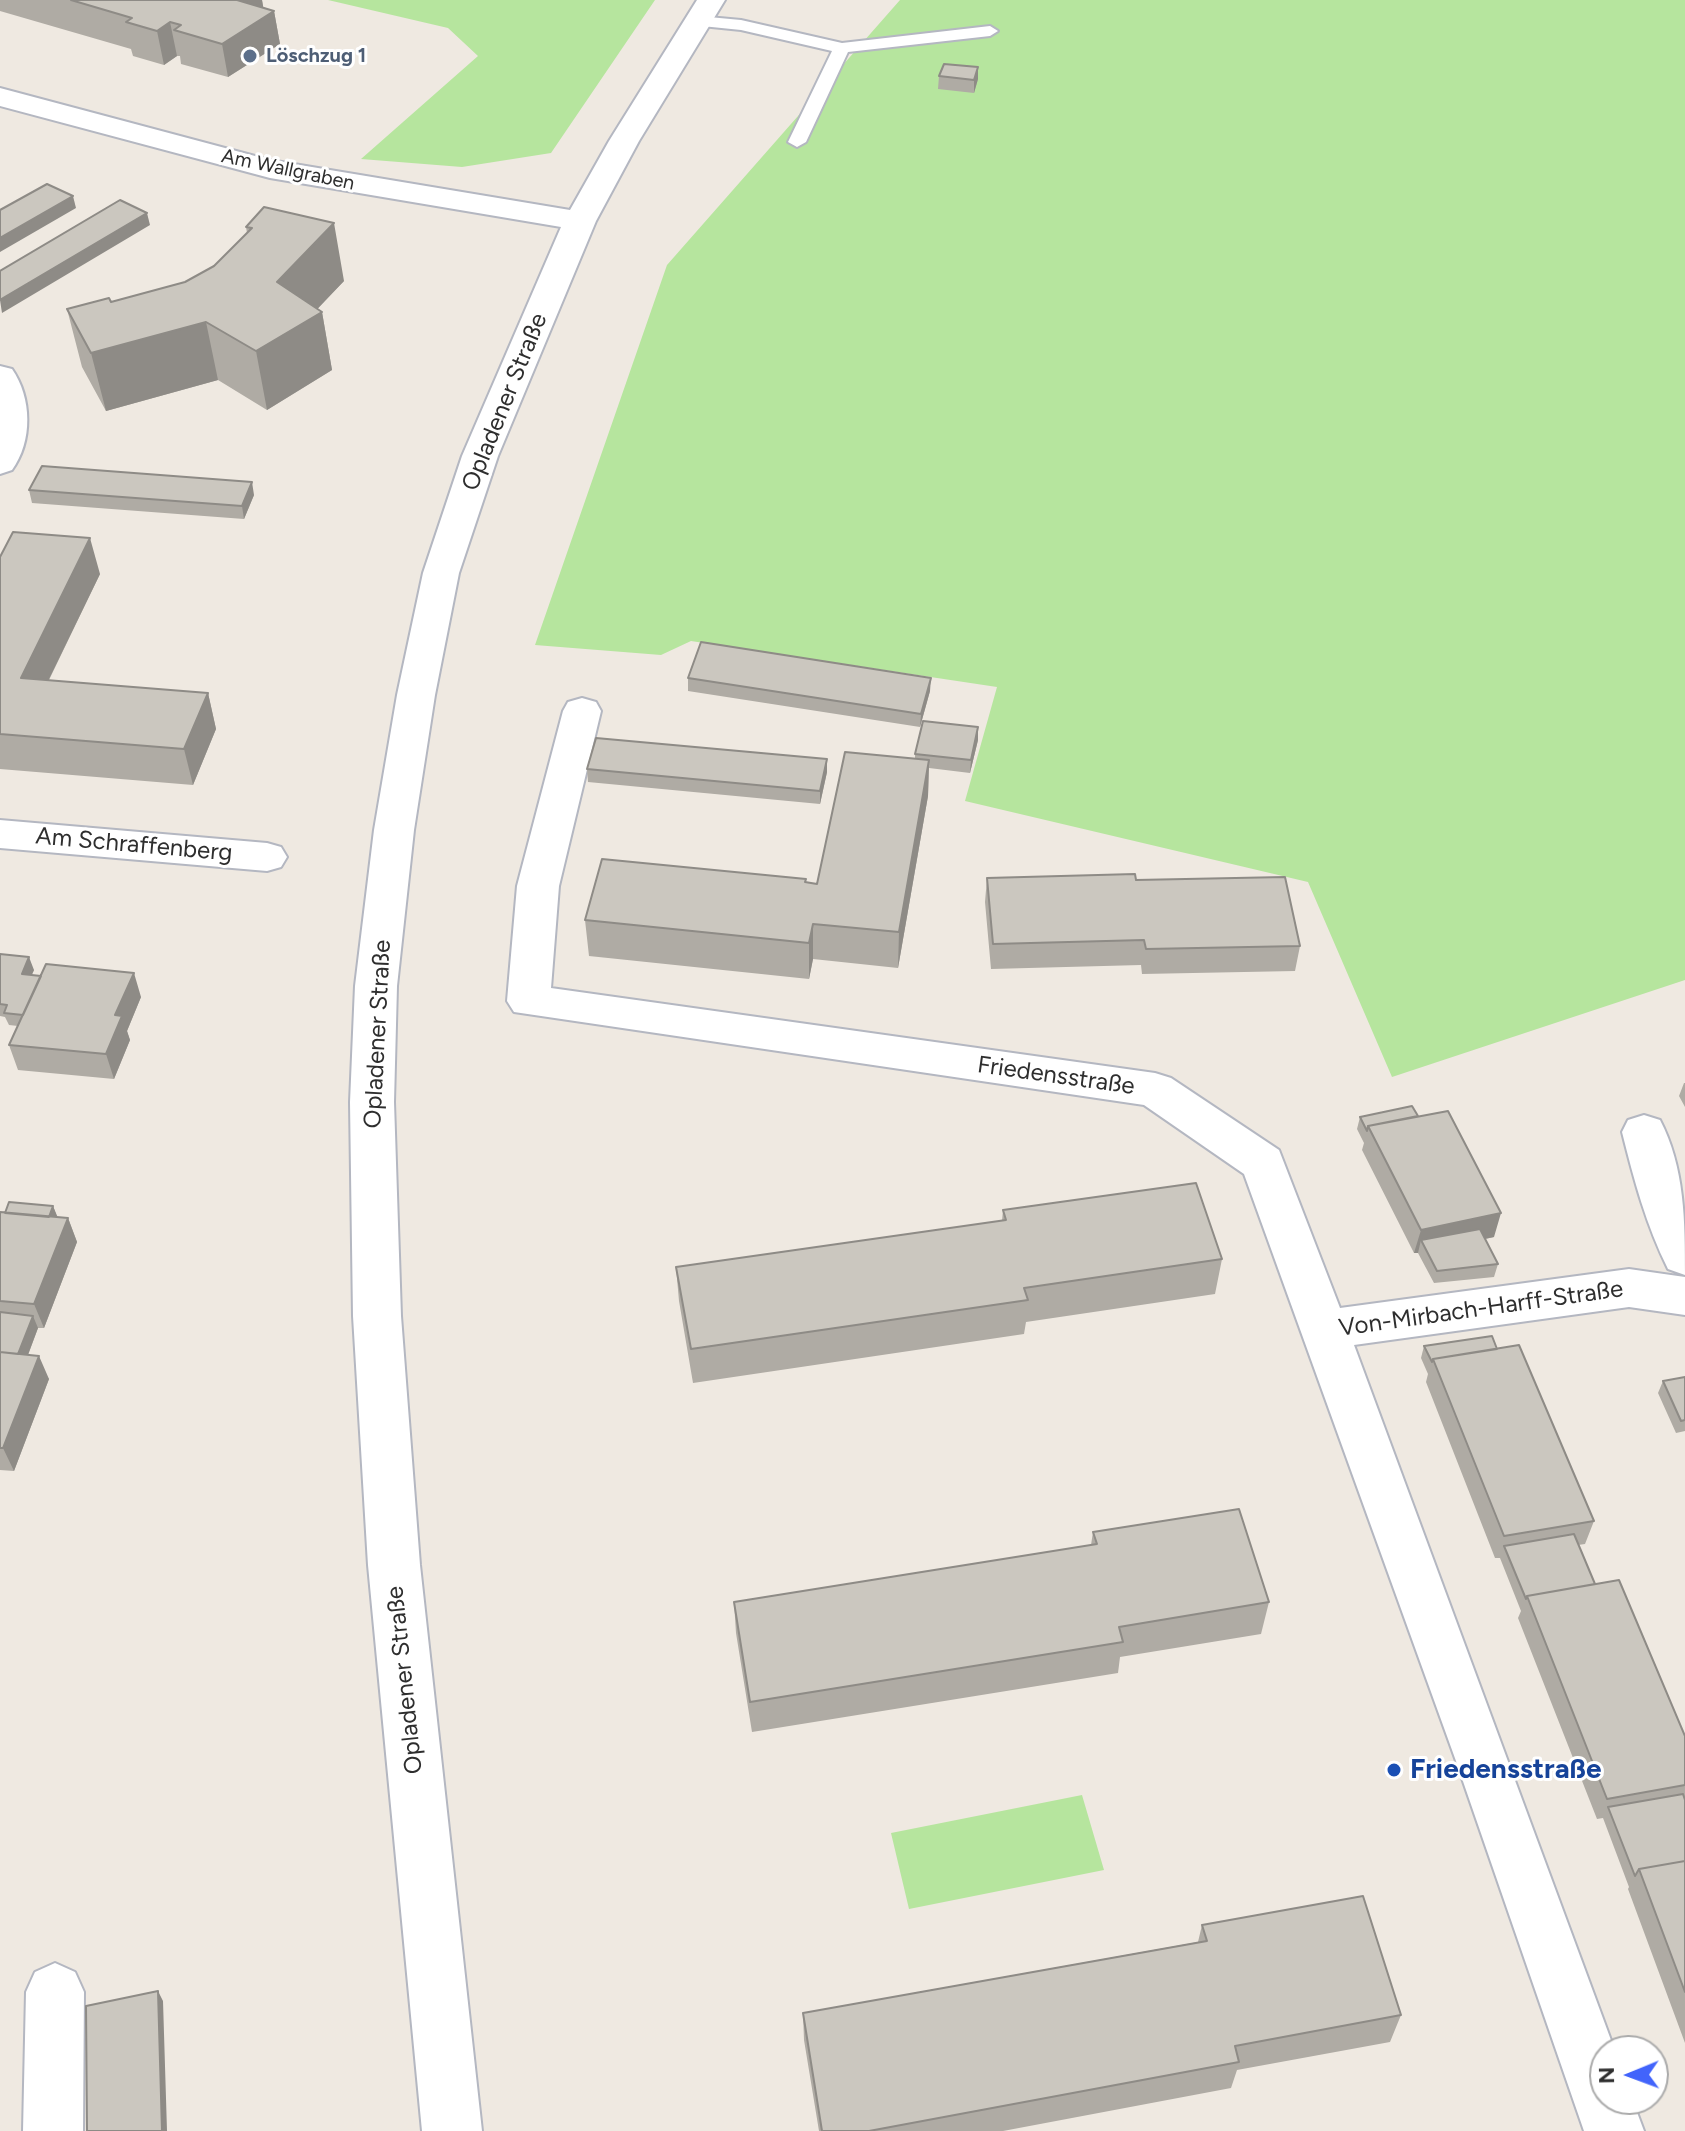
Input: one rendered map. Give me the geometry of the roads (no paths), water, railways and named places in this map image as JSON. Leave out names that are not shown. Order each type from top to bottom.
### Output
[{"type":"main road","name":"Opladener Straße","points":[[452,2131],[394,1565],[379,1347],[372,1102],[376,986],[394,830],[416,695],[441,573],[480,456],[580,221],[624,141],[704,10]]},
{"type":"main road","name":"Am Wallgraben","points":[[0,97],[103,127],[270,169],[580,221]]},
{"type":"main road","points":[[0,376],[8,392],[10,431],[0,463]]},
{"type":"main road","name":"Friedensstraße","points":[[582,711],[538,886],[529,1001],[1155,1090],[1263,1163],[1483,1761],[1614,2131]]},
{"type":"main road","name":"Am Schraffenberg","points":[[0,834],[267,857]]},
{"type":"main road","points":[[1644,1132],[1665,1210],[1685,1256]]},
{"type":"main road","name":"Von-Mirbach-Harff-Straße","points":[[1324,1330],[1629,1288],[1685,1296]]},
{"type":"main road","points":[[53,2131],[55,1992]]},
{"type":"lane","points":[[704,10],[741,25],[842,48],[990,31]]},
{"type":"lane","points":[[797,142],[842,48]]},
{"type":"place","name":"Löschzug 1","points":[[250,56]]},
{"type":"place","name":"Friedensstraße","points":[[1394,1770]]}]
